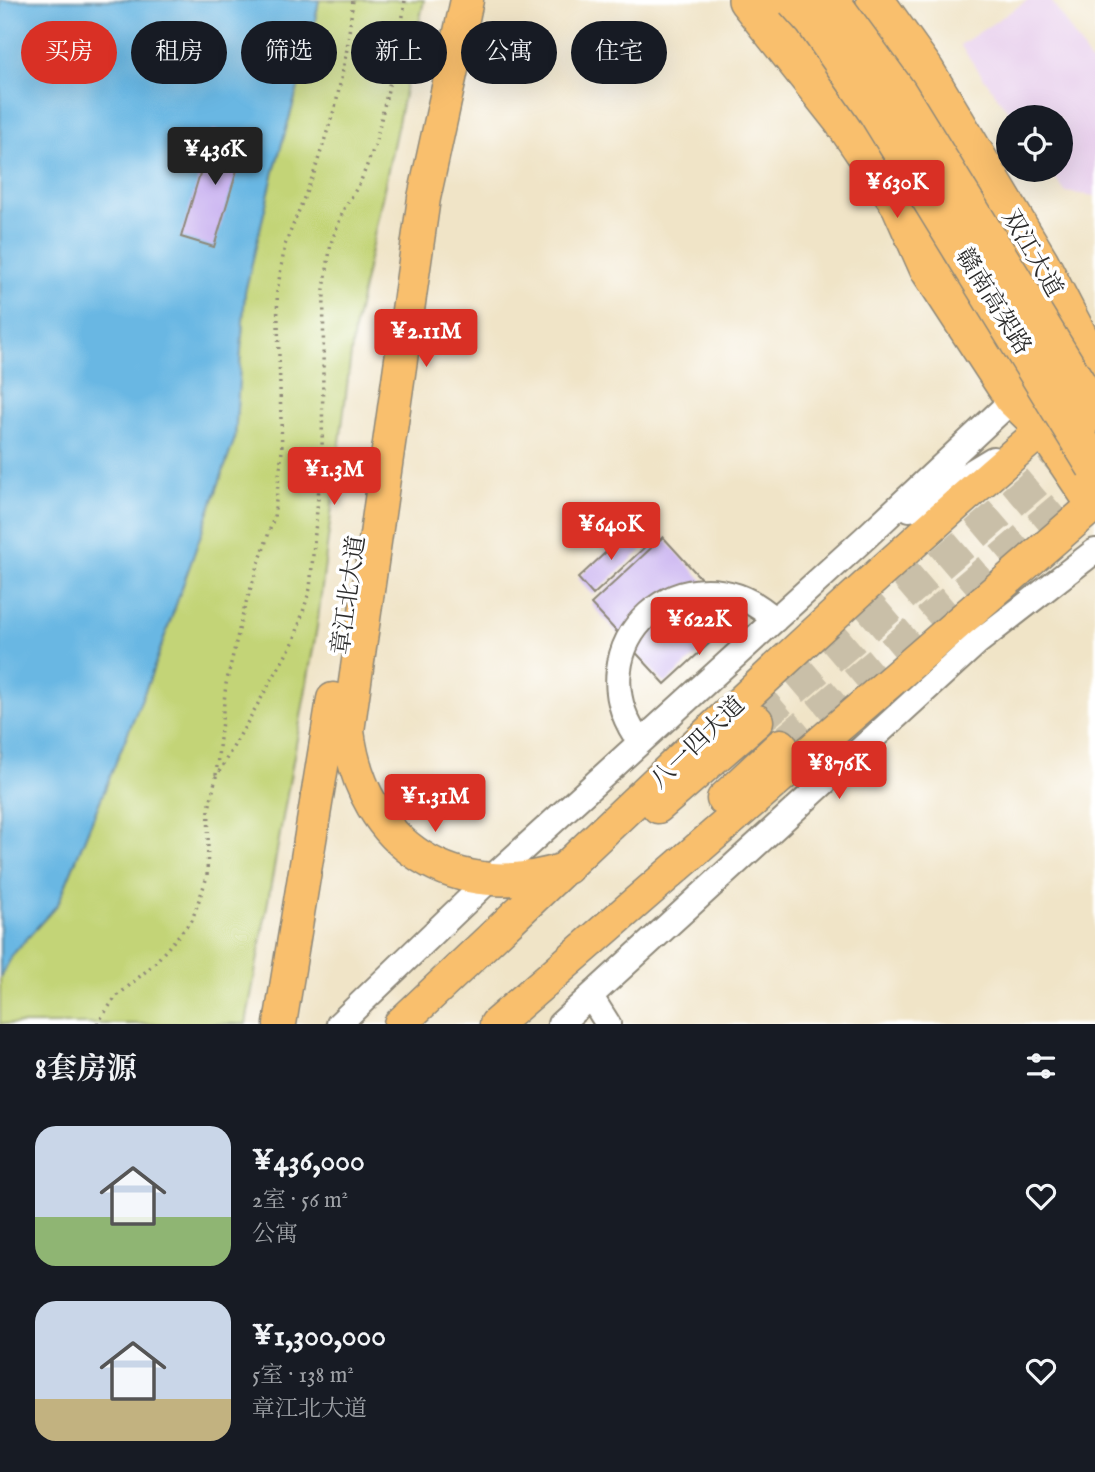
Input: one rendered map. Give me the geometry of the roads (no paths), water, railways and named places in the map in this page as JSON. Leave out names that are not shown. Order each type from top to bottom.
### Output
[{"type":"highway","points":[[747,0],[842,120],[900,205],[928,268],[1044,428],[1095,504]]},
{"type":"highway","name":"赣南高架路","points":[[795,0],[813,20],[877,112],[1095,466]]},
{"type":"highway","name":"赣南高架路","points":[[830,0],[898,93],[1095,413]]},
{"type":"highway","name":"双江大道","points":[[875,0],[925,70],[1091,346]]},
{"type":"main road","name":"章江北大道","points":[[280,1024],[327,747],[406,193],[445,0]]},
{"type":"main road","name":"章江北大道","points":[[467,0],[424,198],[348,731],[364,793],[388,828],[403,844],[440,867],[489,880],[525,880],[566,868]]},
{"type":"main road","points":[[769,0],[863,121],[913,196],[1020,373],[1019,393]]},
{"type":"main road","points":[[849,0],[912,87],[1002,230],[1040,262]]},
{"type":"main road","name":"八一四大道","points":[[400,1024],[750,692],[1095,385]]},
{"type":"main road","points":[[496,1024],[1095,504]]},
{"type":"main road","points":[[410,1024],[757,721]]},
{"type":"main road","points":[[482,1024],[781,745]]},
{"type":"street","points":[[339,1024],[489,880],[866,537],[1019,393],[1091,346]]},
{"type":"street","points":[[866,537],[1044,428]]},
{"type":"street","points":[[978,642],[1095,504]]},
{"type":"street","points":[[560,1024],[592,998],[978,642],[1095,551]]},
{"type":"street","points":[[640,742],[630,729],[619,699],[618,667],[629,636],[649,612],[676,596],[706,590],[750,601],[775,620]]},
{"type":"street","points":[[592,998],[608,1024]]},
{"type":"water","points":[[0,0],[319,0],[315,21],[241,21],[241,84],[299,84],[274,171],[245,292],[235,438],[149,681],[58,904],[13,954],[0,978]]},
{"type":"tunnel","points":[[757,721],[1083,442]]},
{"type":"tunnel","points":[[781,745],[1095,479]]}]
